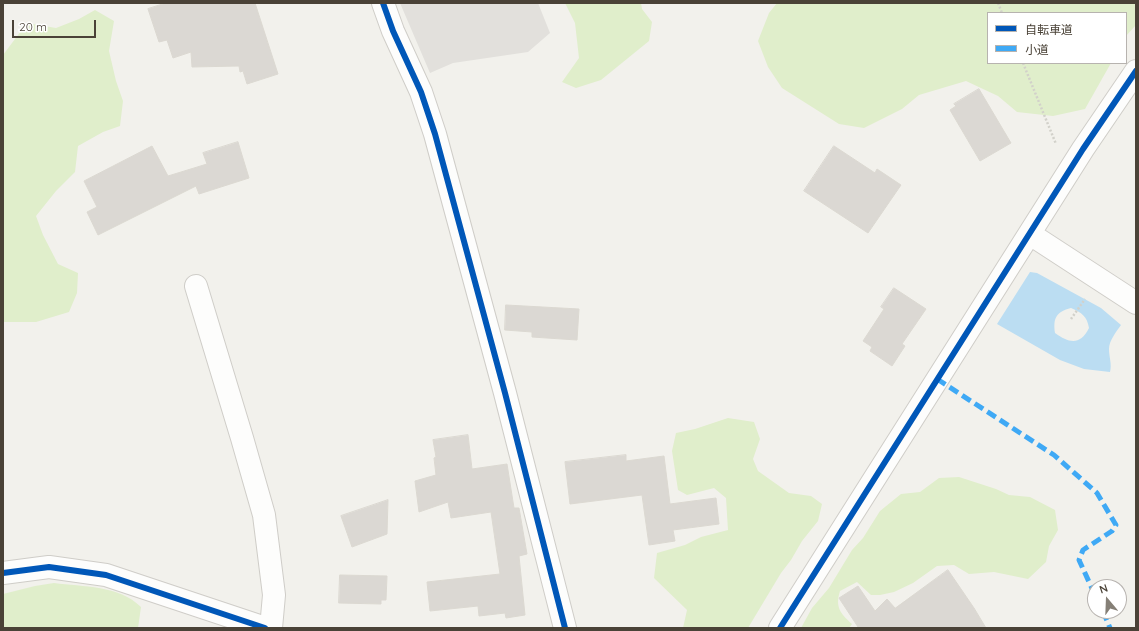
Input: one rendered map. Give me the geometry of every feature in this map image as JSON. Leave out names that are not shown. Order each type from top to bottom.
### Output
[{"type":"street","points":[[383,3],[421,92],[435,134],[505,393],[564,628]]},
{"type":"street","points":[[780,628],[1083,149],[1136,71]]},
{"type":"street","points":[[1030,234],[1136,303]]},
{"type":"street","points":[[196,286],[264,515],[274,594],[271,628]]},
{"type":"street","points":[[3,573],[49,567],[106,575],[264,628]]},
{"type":"path","points":[[1023,64],[1059,150]]},
{"type":"path","points":[[1071,319],[1086,297]]},
{"type":"green space","points":[[565,3],[641,3],[642,9],[652,22],[649,41],[601,80],[576,88],[562,82],[579,58],[575,23]]},
{"type":"green space","points":[[777,3],[1136,3],[1136,25],[1127,35],[1127,12],[987,12],[987,64],[1110,64],[1085,109],[1053,116],[1017,112],[998,96],[966,81],[919,95],[902,109],[864,128],[839,124],[782,88],[768,67],[758,41],[769,13]]},
{"type":"green space","points":[[95,10],[114,21],[109,51],[116,81],[123,101],[120,126],[103,132],[78,146],[75,172],[56,191],[36,216],[43,235],[58,264],[78,273],[77,293],[69,312],[36,322],[3,322],[3,55],[27,23],[56,28],[79,19]]},
{"type":"green space","points":[[728,418],[754,422],[760,439],[753,459],[758,471],[789,493],[811,496],[822,504],[818,521],[802,541],[791,560],[781,573],[748,628],[683,628],[687,610],[654,578],[657,553],[685,545],[701,537],[728,530],[726,498],[714,488],[687,495],[678,490],[672,451],[676,433],[695,429]]},
{"type":"green space","points":[[959,477],[996,489],[1009,495],[1030,497],[1055,510],[1058,530],[1049,546],[1046,562],[1028,579],[994,572],[969,574],[954,565],[937,566],[913,583],[894,592],[880,595],[871,595],[857,582],[840,591],[838,601],[838,606],[842,613],[852,624],[849,628],[801,628],[812,608],[829,588],[852,550],[863,538],[880,511],[901,494],[920,492],[939,478]]},
{"type":"green space","points":[[54,583],[100,588],[132,600],[141,607],[138,628],[3,628],[3,594]]},
{"type":"shaded area","points":[[400,3],[538,3],[550,33],[528,52],[453,63],[430,73]]},
{"type":"water","points":[[1030,272],[1037,273],[1101,308],[1121,325],[1109,346],[1111,366],[1110,372],[1084,369],[1060,360],[997,324]],"holes":[[[1071,308],[1081,313],[1089,328],[1082,338],[1074,341],[1065,339],[1055,333],[1055,320],[1057,316],[1062,311]]]},
{"type":"building","points":[[166,3],[255,3],[278,74],[247,84],[243,71],[240,72],[239,66],[192,67],[191,52],[173,58],[167,40],[159,42],[148,9]]},
{"type":"building","points":[[979,89],[1011,143],[980,161],[950,110],[956,106],[954,104]]},
{"type":"building","points":[[238,142],[249,178],[199,194],[196,186],[98,235],[87,212],[97,207],[84,181],[152,146],[168,176],[207,164],[203,153]]},
{"type":"building","points":[[834,146],[875,173],[877,169],[901,185],[868,233],[804,191]]},
{"type":"building","points":[[894,288],[926,309],[902,344],[905,346],[892,366],[870,351],[872,347],[863,341],[884,309],[881,307]]},
{"type":"building","points":[[506,305],[579,309],[577,340],[532,337],[532,332],[505,330]]},
{"type":"building","points":[[468,435],[472,469],[507,464],[514,508],[519,508],[527,554],[519,556],[525,615],[506,618],[505,613],[479,616],[478,606],[430,611],[427,582],[500,574],[491,512],[451,518],[448,502],[419,512],[415,481],[436,475],[434,458],[436,457],[433,440]]},
{"type":"building","points":[[626,455],[626,461],[664,456],[670,504],[716,498],[719,524],[673,530],[675,541],[649,545],[642,495],[570,504],[565,462]]},
{"type":"building","points":[[388,500],[387,534],[352,547],[341,516]]},
{"type":"building","points":[[948,570],[986,628],[857,628],[858,627],[839,598],[858,586],[875,611],[887,599],[895,608]]},
{"type":"building","points":[[340,575],[387,576],[386,600],[381,600],[381,604],[339,603]]},
{"type":"marked path","points":[[937,379],[1054,455],[1097,493],[1116,525],[1112,531],[1083,550],[1079,560],[1088,579]]},
{"type":"marked path","points":[[1106,619],[1110,628]]},
{"type":"cycle path","points":[[383,3],[393,31],[421,92],[435,134],[505,393],[565,628]]},
{"type":"cycle path","points":[[780,628],[1083,149],[1136,71]]},
{"type":"cycle path","points":[[3,573],[49,567],[106,575],[265,628]]}]
